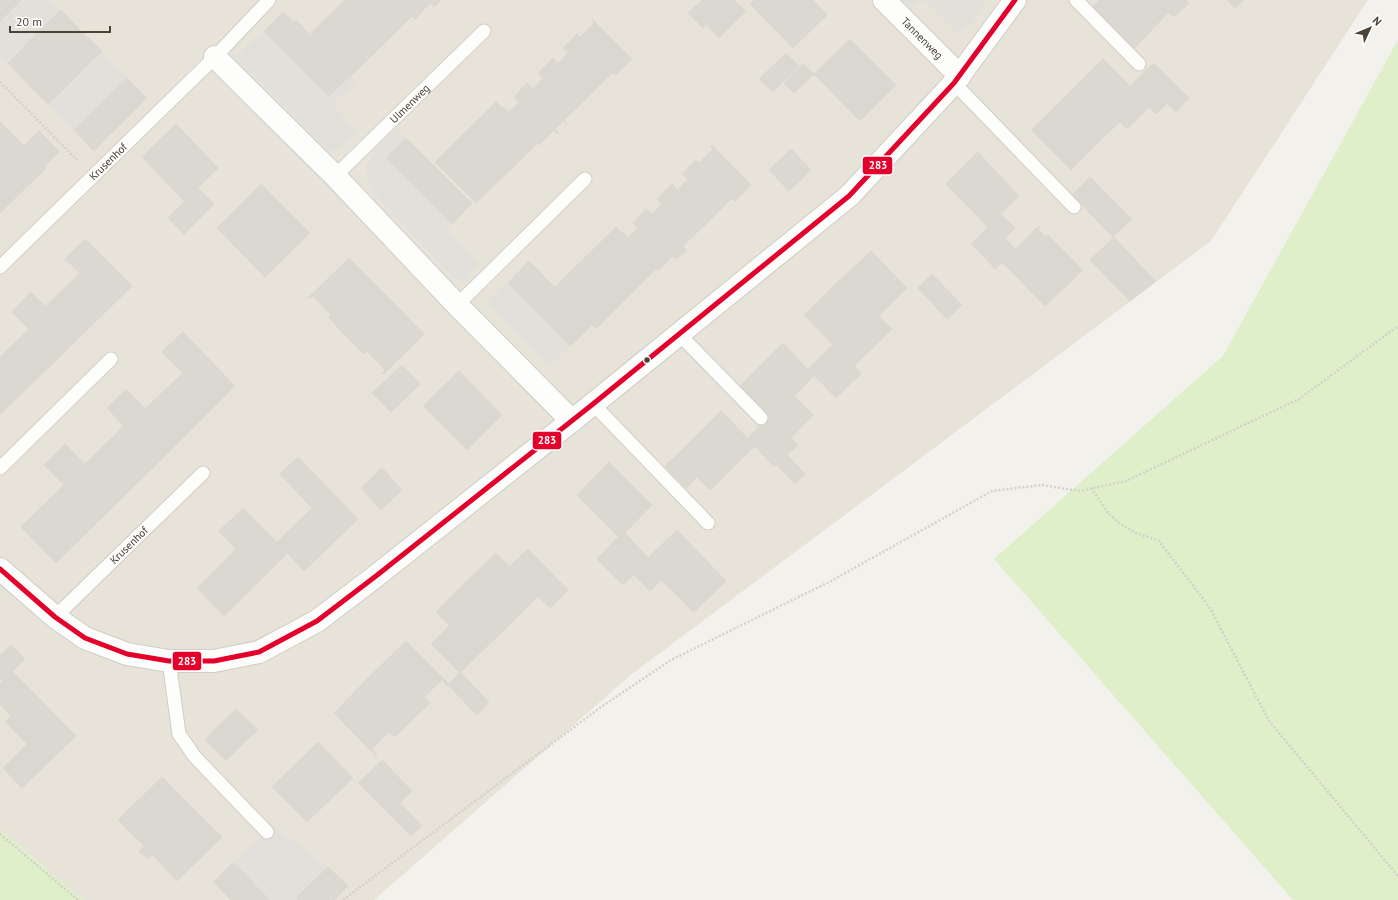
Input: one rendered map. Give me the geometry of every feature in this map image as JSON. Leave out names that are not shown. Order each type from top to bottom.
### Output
[{"type":"street","name":"Tannenweg","points":[[884,0],[957,80]]},
{"type":"street","points":[[0,569],[55,617],[85,638],[127,654],[169,661],[214,661],[259,652],[317,621],[572,421],[849,196],[957,80],[1015,0]]},
{"type":"street","points":[[216,57],[335,176],[457,305],[572,421]]},
{"type":"lane","name":"Krusenhof","points":[[0,267],[216,57],[269,0]]},
{"type":"lane","points":[[1076,0],[1139,64]]},
{"type":"lane","name":"Ulmenweg","points":[[335,176],[484,32]]},
{"type":"lane","points":[[957,80],[1074,207]]},
{"type":"lane","points":[[457,305],[584,179]]},
{"type":"lane","points":[[679,334],[761,418]]},
{"type":"lane","points":[[0,468],[110,359]]},
{"type":"lane","points":[[593,404],[708,523]]},
{"type":"lane","name":"Krusenhof","points":[[55,617],[204,473]]},
{"type":"lane","points":[[169,661],[180,734],[195,757],[267,832]]},
{"type":"path","points":[[0,82],[93,176]]},
{"type":"path","points":[[344,900],[601,707],[671,660],[831,581],[992,491],[1042,485],[1080,490],[1126,481],[1299,399],[1398,326]]},
{"type":"path","points":[[1091,488],[1109,514],[1120,524],[1136,533],[1160,541],[1210,608],[1269,721],[1398,876]]},
{"type":"path","points":[[0,834],[78,900]]},
{"type":"shaded area","points":[[0,0],[1368,0],[1211,241],[632,674],[374,900],[83,900],[0,829]]},
{"type":"shaded area","points":[[0,0],[49,0],[147,98],[94,151],[0,55]]},
{"type":"shaded area","points":[[902,0],[922,0],[911,10]]},
{"type":"shaded area","points":[[923,0],[981,0],[985,4],[972,24],[961,32],[955,31]]},
{"type":"shaded area","points":[[283,12],[296,20],[357,82],[332,104],[357,132],[337,152],[329,150],[236,57]]},
{"type":"shaded area","points":[[396,128],[472,203],[447,230],[479,264],[467,275],[468,279],[465,281],[451,276],[371,190],[366,170],[374,150]]},
{"type":"shaded area","points":[[529,261],[592,325],[549,367],[487,302]]},
{"type":"shaded area","points":[[273,826],[328,867],[348,886],[334,900],[231,900],[213,882]]},
{"type":"green space","points":[[1398,40],[1398,900],[1293,900],[994,559],[1223,356]]},
{"type":"green space","points":[[0,829],[83,900],[0,900]]},
{"type":"building","points":[[0,0],[21,0],[9,12],[0,3]]},
{"type":"building","points":[[345,0],[396,0],[412,16],[351,76],[310,34]]},
{"type":"building","points":[[396,0],[441,0],[434,7],[430,3],[415,19]]},
{"type":"building","points":[[702,0],[732,0],[703,28],[688,13]]},
{"type":"building","points":[[732,0],[734,0],[746,11],[719,38],[706,25]]},
{"type":"building","points":[[754,0],[813,0],[827,15],[793,48],[750,4]]},
{"type":"building","points":[[1099,0],[1157,0],[1169,12],[1134,48],[1093,6]]},
{"type":"building","points":[[1157,0],[1182,0],[1169,12]]},
{"type":"building","points":[[1182,0],[1186,0],[1189,3],[1174,17],[1169,12]]},
{"type":"building","points":[[1227,0],[1244,0],[1235,8]]},
{"type":"building","points":[[0,3],[9,12],[0,21]]},
{"type":"building","points":[[61,10],[81,31],[68,44],[47,23]]},
{"type":"building","points":[[283,12],[293,22],[274,41],[264,31]]},
{"type":"building","points":[[592,19],[632,59],[616,75],[612,73],[588,97],[552,59],[553,58],[558,64],[568,53],[563,48],[577,34],[580,37],[594,23]]},
{"type":"building","points":[[296,20],[306,31],[285,52],[274,42]]},
{"type":"building","points":[[47,23],[68,44],[55,57],[34,36]]},
{"type":"building","points":[[81,31],[102,51],[88,64],[68,44]]},
{"type":"building","points":[[306,31],[316,42],[295,62],[285,52]]},
{"type":"building","points":[[34,36],[55,57],[41,70],[21,50]]},
{"type":"building","points":[[850,39],[896,85],[860,121],[814,74]]},
{"type":"building","points":[[316,42],[326,51],[305,73],[295,62]]},
{"type":"building","points":[[68,44],[88,64],[75,78],[55,57]]},
{"type":"building","points":[[21,50],[41,70],[28,84],[8,63]]},
{"type":"building","points":[[326,51],[336,62],[315,83],[305,73]]},
{"type":"building","points":[[786,53],[799,66],[773,92],[759,79]]},
{"type":"building","points":[[55,57],[75,78],[62,91],[41,70]]},
{"type":"building","points":[[552,59],[588,97],[564,120],[567,125],[563,121],[555,129],[559,133],[558,134],[554,130],[539,145],[502,108],[503,107],[509,112],[519,102],[514,97],[527,83],[533,89],[543,78],[538,73]]},
{"type":"building","points":[[1103,59],[1150,106],[1127,129],[1120,122],[1106,135],[1067,95]]},
{"type":"building","points":[[336,62],[350,76],[329,96],[315,83]]},
{"type":"building","points":[[1154,63],[1189,98],[1176,112],[1140,76]]},
{"type":"building","points":[[803,64],[814,74],[794,93],[784,83]]},
{"type":"building","points":[[41,70],[62,91],[48,104],[28,84]]},
{"type":"building","points":[[1140,76],[1167,104],[1156,114],[1130,86]]},
{"type":"building","points":[[127,78],[147,98],[134,111],[113,91]]},
{"type":"building","points":[[113,91],[134,111],[120,125],[100,104]]},
{"type":"building","points":[[1067,95],[1106,135],[1071,170],[1031,130]]},
{"type":"building","points":[[496,102],[537,144],[476,203],[435,162]]},
{"type":"building","points":[[100,104],[120,125],[107,137],[87,117]]},
{"type":"building","points":[[87,117],[107,137],[94,151],[74,130]]},
{"type":"building","points":[[0,122],[46,168],[0,213]]},
{"type":"building","points":[[176,124],[218,168],[184,201],[142,157]]},
{"type":"building","points":[[39,131],[59,152],[44,167],[24,146]]},
{"type":"building","points":[[406,138],[417,149],[397,169],[386,158]]},
{"type":"building","points":[[712,145],[751,185],[735,201],[732,198],[708,222],[671,185],[672,184],[677,190],[688,179],[682,174],[696,160],[699,163],[713,149],[711,146]]},
{"type":"building","points":[[417,149],[428,160],[408,180],[397,169]]},
{"type":"building","points":[[791,149],[811,170],[789,191],[769,170]]},
{"type":"building","points":[[978,152],[1019,196],[988,227],[946,184]]},
{"type":"building","points":[[428,160],[439,171],[419,191],[408,180]]},
{"type":"building","points":[[439,171],[450,182],[430,202],[419,191]]},
{"type":"building","points":[[1090,177],[1132,219],[1113,237],[1072,195]]},
{"type":"building","points":[[450,182],[461,193],[441,213],[430,202]]},
{"type":"building","points":[[261,184],[310,233],[265,277],[217,228]]},
{"type":"building","points":[[671,185],[708,222],[683,246],[687,250],[677,259],[673,256],[658,271],[622,234],[623,232],[628,238],[638,228],[633,223],[646,209],[652,214],[662,204],[657,199]]},
{"type":"building","points":[[198,188],[214,204],[184,234],[168,218]]},
{"type":"building","points":[[461,193],[472,203],[452,224],[441,213]]},
{"type":"building","points":[[1001,214],[1015,228],[985,258],[971,244]]},
{"type":"building","points":[[1039,226],[1040,227],[1038,229],[1046,237],[1048,235],[1083,270],[1045,306],[1002,262]]},
{"type":"building","points":[[616,227],[656,269],[596,329],[555,287]]},
{"type":"building","points":[[1114,237],[1140,265],[1117,288],[1090,260]]},
{"type":"building","points":[[1005,238],[1015,249],[995,269],[985,258]]},
{"type":"building","points":[[85,239],[132,286],[78,339],[46,306],[80,273],[65,259]]},
{"type":"building","points":[[871,251],[907,288],[879,316],[842,278]]},
{"type":"building","points":[[349,258],[387,296],[346,336],[329,318],[331,315],[313,296],[310,299],[308,298]]},
{"type":"building","points":[[529,261],[540,272],[518,293],[508,283]]},
{"type":"building","points":[[1140,265],[1156,281],[1130,301],[1117,288]]},
{"type":"building","points":[[540,272],[550,283],[529,304],[518,293]]},
{"type":"building","points":[[932,274],[962,305],[947,319],[918,288]]},
{"type":"building","points":[[842,278],[879,316],[841,353],[804,315]]},
{"type":"building","points":[[550,283],[561,293],[539,314],[529,304]]},
{"type":"building","points":[[31,292],[78,339],[19,396],[0,377],[0,357],[29,329],[12,312]]},
{"type":"building","points":[[561,293],[571,304],[550,325],[539,314]]},
{"type":"building","points":[[387,296],[424,334],[384,374],[382,373],[385,370],[367,351],[364,354],[346,336]]},
{"type":"building","points":[[571,304],[581,314],[560,336],[550,325]]},
{"type":"building","points":[[581,314],[592,325],[571,346],[560,336]]},
{"type":"building","points":[[879,316],[892,329],[854,366],[842,352]]},
{"type":"building","points":[[183,332],[235,386],[179,442],[146,408],[183,373],[162,352]]},
{"type":"building","points":[[783,343],[814,376],[772,418],[740,386]]},
{"type":"building","points":[[832,345],[841,353],[842,352],[861,374],[850,384],[822,355]]},
{"type":"building","points":[[822,355],[850,384],[836,398],[808,369]]},
{"type":"building","points":[[402,365],[420,384],[391,412],[372,393]]},
{"type":"building","points":[[459,371],[502,415],[467,450],[423,406]]},
{"type":"building","points":[[0,377],[19,396],[0,415]]},
{"type":"building","points":[[126,389],[179,442],[120,500],[85,464],[124,426],[107,408]]},
{"type":"building","points":[[794,396],[813,415],[791,438],[772,418]]},
{"type":"building","points":[[721,411],[755,446],[710,490],[676,456]]},
{"type":"building","points":[[769,416],[798,445],[788,454],[759,426]]},
{"type":"building","points":[[759,426],[788,454],[774,467],[748,438]]},
{"type":"building","points":[[65,444],[120,500],[56,563],[21,527],[64,485],[44,465]]},
{"type":"building","points":[[787,455],[805,474],[795,484],[777,465]]},
{"type":"building","points":[[676,456],[697,477],[686,488],[665,466]]},
{"type":"building","points":[[298,457],[358,519],[304,571],[277,542],[312,508],[280,474]]},
{"type":"building","points":[[609,462],[652,505],[620,538],[577,495]]},
{"type":"building","points":[[382,468],[402,490],[381,510],[361,488]]},
{"type":"building","points":[[243,508],[288,553],[237,603],[210,575],[236,549],[219,531]]},
{"type":"building","points":[[677,530],[726,581],[694,612],[661,580],[650,591],[632,573]]},
{"type":"building","points":[[625,533],[638,547],[611,573],[597,559],[618,537],[620,538]]},
{"type":"building","points":[[638,547],[648,557],[632,573],[634,574],[623,585],[611,573]]},
{"type":"building","points":[[528,549],[568,590],[550,608],[509,567]]},
{"type":"building","points":[[496,553],[528,585],[498,614],[466,582]]},
{"type":"building","points":[[210,575],[237,603],[224,616],[197,588]]},
{"type":"building","points":[[466,582],[498,614],[468,644],[436,612]]},
{"type":"building","points":[[528,585],[538,596],[509,625],[498,614]]},
{"type":"building","points":[[498,614],[509,625],[479,654],[468,644]]},
{"type":"building","points":[[450,625],[479,654],[460,673],[431,644]]},
{"type":"building","points":[[406,641],[449,684],[447,686],[442,680],[424,697],[430,703],[412,720],[369,677]]},
{"type":"building","points":[[11,645],[25,659],[3,680],[0,678],[0,656]]},
{"type":"building","points":[[12,671],[76,736],[22,788],[3,768],[27,744],[5,722],[11,716],[0,704],[0,683]]},
{"type":"building","points":[[460,672],[489,702],[477,715],[448,685]]},
{"type":"building","points":[[369,677],[412,720],[395,737],[389,732],[372,749],[377,755],[376,756],[334,713]]},
{"type":"building","points":[[236,709],[258,730],[247,740],[226,719]]},
{"type":"building","points":[[226,719],[247,740],[236,751],[215,729]]},
{"type":"building","points":[[215,729],[236,751],[226,761],[205,740]]},
{"type":"building","points":[[318,742],[353,778],[307,822],[272,787]]},
{"type":"building","points":[[382,760],[412,791],[400,803],[370,772]]},
{"type":"building","points":[[370,772],[400,803],[389,814],[358,783]]},
{"type":"building","points":[[162,777],[222,837],[177,881],[152,854],[148,859],[139,851],[144,846],[118,820]]},
{"type":"building","points":[[400,803],[422,826],[411,836],[389,814]]},
{"type":"building","points":[[233,863],[244,873],[224,893],[213,882]]},
{"type":"building","points":[[328,867],[348,886],[337,897],[318,877]]},
{"type":"building","points":[[244,873],[254,884],[238,900],[231,900],[224,893]]},
{"type":"building","points":[[318,877],[337,897],[334,900],[320,900],[307,887]]},
{"type":"building","points":[[254,884],[264,894],[259,900],[238,900]]},
{"type":"building","points":[[307,887],[320,900],[298,900],[296,898]]},
{"type":"building","points":[[264,894],[270,900],[259,900]]},
{"type":"transit line","name":"283","points":[[0,569],[55,617],[85,638],[127,654],[169,661],[214,661],[259,652],[317,621],[593,404],[849,196],[954,83],[1015,0]]}]
